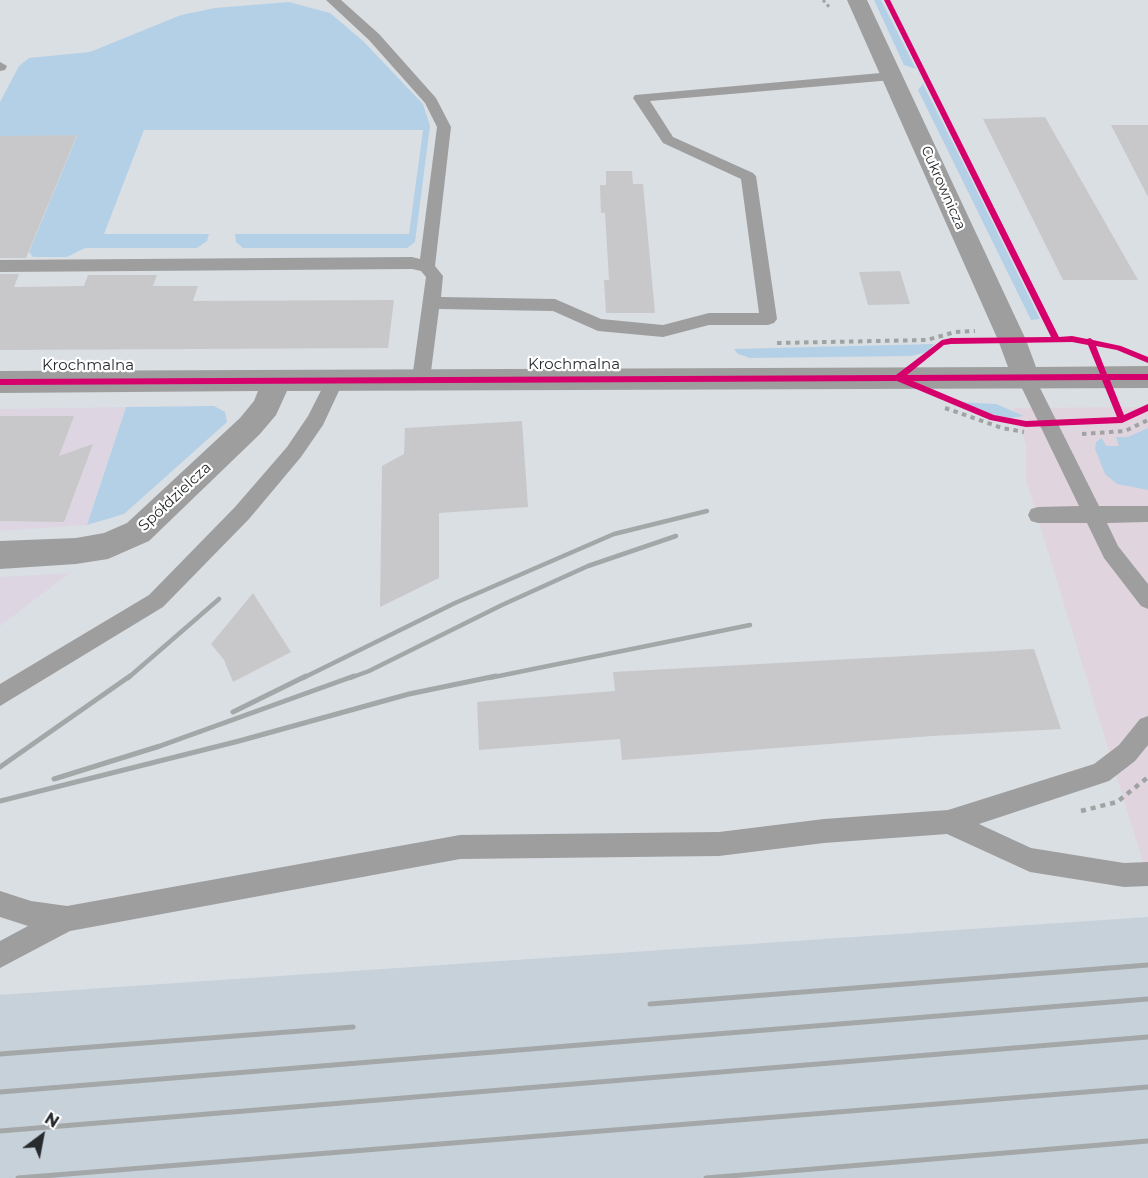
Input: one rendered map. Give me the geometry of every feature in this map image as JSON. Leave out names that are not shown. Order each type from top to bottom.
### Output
[{"type":"street","name":"Cukrownicza","points":[[857,0],[1012,340],[1026,378]]},
{"type":"street","name":"Krochmalna","points":[[0,382],[1148,377]]},
{"type":"street","name":"Spółdzielcza","points":[[0,555],[76,551],[108,546],[138,532],[250,426],[266,407],[277,380]]},
{"type":"lane","points":[[333,0],[374,37],[431,101],[444,127],[427,267]]},
{"type":"lane","points":[[431,303],[555,305],[598,325],[663,331],[709,319],[768,318],[748,176],[668,140],[640,98],[892,76]]},
{"type":"lane","points":[[0,266],[412,263],[427,267],[435,276],[421,379]]},
{"type":"lane","points":[[1026,378],[1112,552],[1148,600]]},
{"type":"lane","points":[[0,696],[156,601],[242,513],[294,452],[316,420],[335,380]]},
{"type":"lane","points":[[1038,515],[1148,514]]},
{"type":"lane","points":[[0,955],[67,919],[460,847],[719,844],[824,831],[948,822],[1101,773],[1127,753],[1148,727]]},
{"type":"lane","points":[[948,822],[1030,860],[1124,875],[1148,873]]},
{"type":"lane","points":[[0,904],[31,914],[67,919]]},
{"type":"path","points":[[898,378],[942,344],[1012,340]]},
{"type":"path","points":[[945,399],[993,418],[1026,424],[1047,423]]},
{"type":"path","points":[[1088,434],[1089,441]]},
{"type":"shaded area","points":[[874,0],[881,0],[916,69],[904,65]]},
{"type":"shaded area","points":[[289,2],[330,13],[363,41],[423,104],[430,126],[415,242],[407,248],[243,248],[236,242],[235,234],[409,234],[423,130],[144,130],[104,234],[209,234],[207,241],[197,248],[85,248],[67,257],[33,257],[29,252],[77,136],[0,136],[0,102],[19,66],[29,58],[90,52],[181,15],[215,8]]},
{"type":"shaded area","points":[[923,84],[1040,319],[1031,320],[918,90]]},
{"type":"shaded area","points":[[934,344],[927,352],[911,356],[750,358],[738,354],[734,349]]},
{"type":"shaded area","points":[[959,402],[996,404],[1024,416],[1011,418],[994,416]]},
{"type":"shaded area","points":[[214,406],[225,412],[227,422],[124,514],[87,525],[126,407]]},
{"type":"shaded area","points":[[126,407],[87,525],[0,531],[0,409]]},
{"type":"shaded area","points":[[1148,407],[1148,879],[1026,480],[1026,446],[1014,408]]},
{"type":"shaded area","points":[[1148,428],[1148,490],[1117,484],[1105,474],[1095,449],[1096,442],[1102,438],[1106,446],[1119,446],[1116,437],[1128,437]]},
{"type":"shaded area","points":[[70,573],[0,626],[0,577]]},
{"type":"shaded area","points":[[1148,917],[1148,1178],[0,1178],[0,995]]},
{"type":"building","points":[[1045,117],[1138,280],[1063,280],[983,119]]},
{"type":"building","points":[[1111,125],[1148,125],[1148,197]]},
{"type":"building","points":[[77,135],[26,258],[0,258],[0,136]]},
{"type":"building","points":[[606,171],[632,171],[633,184],[643,184],[655,313],[606,313],[604,280],[609,280],[605,213],[601,213],[600,185],[606,185]]},
{"type":"building","points":[[900,271],[910,304],[868,305],[859,272]]},
{"type":"building","points":[[0,274],[19,274],[14,287],[84,286],[88,275],[157,275],[153,286],[198,286],[193,301],[394,300],[388,348],[0,350]]},
{"type":"building","points":[[0,416],[74,416],[59,456],[93,444],[64,522],[0,521]]},
{"type":"building","points":[[522,421],[528,507],[439,513],[439,578],[380,607],[382,466],[404,454],[405,428]]},
{"type":"building","points":[[253,593],[291,652],[233,682],[224,660],[211,644]]},
{"type":"building","points":[[1034,649],[1061,729],[932,736],[622,760],[620,739],[479,750],[477,702],[615,691],[613,672]]},
{"type":"railway","points":[[303,678],[455,603],[614,534],[707,511]]},
{"type":"railway","points":[[350,678],[588,566],[676,536]]},
{"type":"railway","points":[[128,678],[219,599]]},
{"type":"railway","points":[[489,678],[750,625]]},
{"type":"railway","points":[[0,767],[130,676]]},
{"type":"railway","points":[[233,712],[306,676]]},
{"type":"railway","points":[[54,779],[160,746],[354,676]]},
{"type":"railway","points":[[0,801],[239,741],[409,694],[496,676]]},
{"type":"railway","points":[[650,1004],[1148,965]]},
{"type":"railway","points":[[0,1092],[1148,999]]},
{"type":"railway","points":[[0,1054],[353,1027]]},
{"type":"railway","points":[[0,1131],[1148,1037]]},
{"type":"railway","points":[[18,1178],[1148,1087]]},
{"type":"railway","points":[[706,1178],[1148,1141]]},
{"type":"cycle path","points":[[887,0],[1056,339]]},
{"type":"cycle path","points":[[1148,360],[1118,348],[1072,339],[951,341],[942,343],[898,378],[993,418],[1026,424],[1122,420],[1148,407]]},
{"type":"cycle path","points":[[1090,341],[1122,420]]},
{"type":"cycle path","points":[[0,382],[1148,377]]}]
